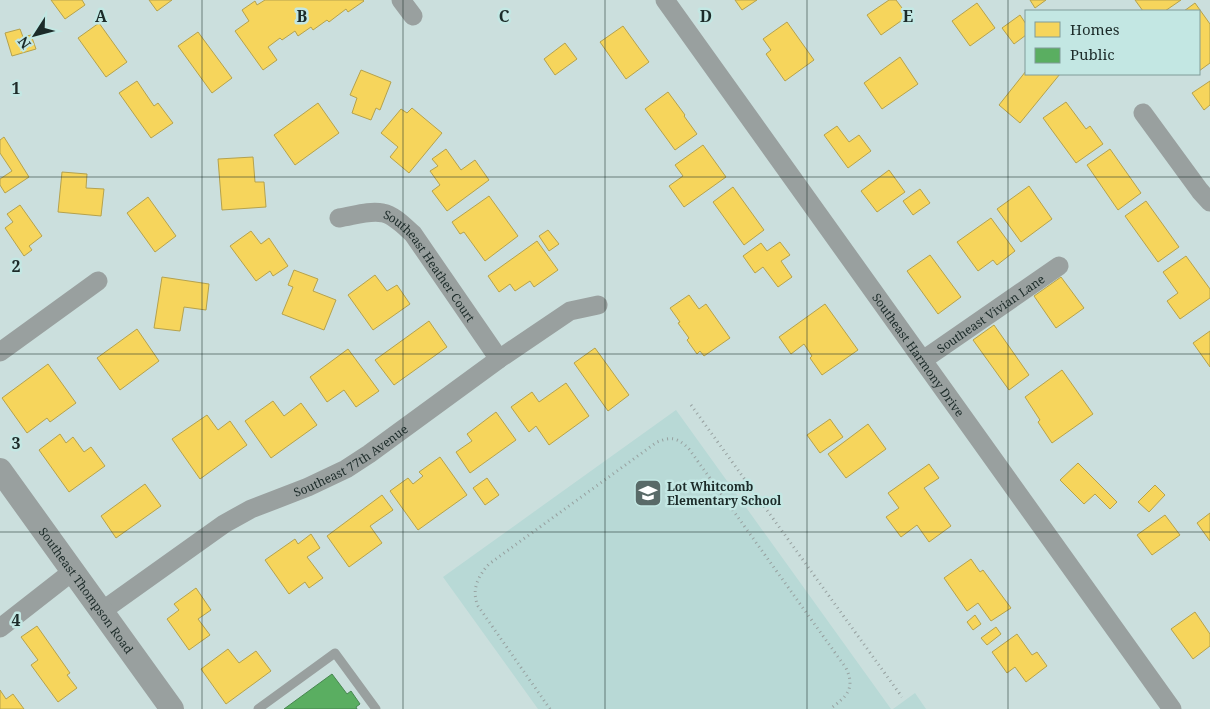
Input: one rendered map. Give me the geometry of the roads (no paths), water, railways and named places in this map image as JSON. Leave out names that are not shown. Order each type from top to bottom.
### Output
[{"type":"street","points":[[401,0],[413,16]]},
{"type":"street","name":"Southeast Harmony Drive","points":[[665,0],[1172,709]]},
{"type":"street","points":[[1143,112],[1210,202]]},
{"type":"street","name":"Southeast Heather Court","points":[[339,218],[368,213],[384,213],[397,220],[414,234],[499,359]]},
{"type":"street","name":"Southeast Vivian Lane","points":[[923,360],[1059,266]]},
{"type":"street","points":[[0,352],[98,281]]},
{"type":"street","name":"Southeast 77th Avenue","points":[[102,611],[224,524],[251,509],[308,487],[346,469],[499,359],[570,311],[598,305]]},
{"type":"street","name":"Southeast Thompson Road","points":[[0,470],[172,709]]},
{"type":"street","points":[[0,628],[73,571]]},
{"type":"lane","points":[[258,709],[335,653],[376,709]]},
{"type":"place","name":"Lot Whitcomb Elementary School","points":[[648,493]]}]
